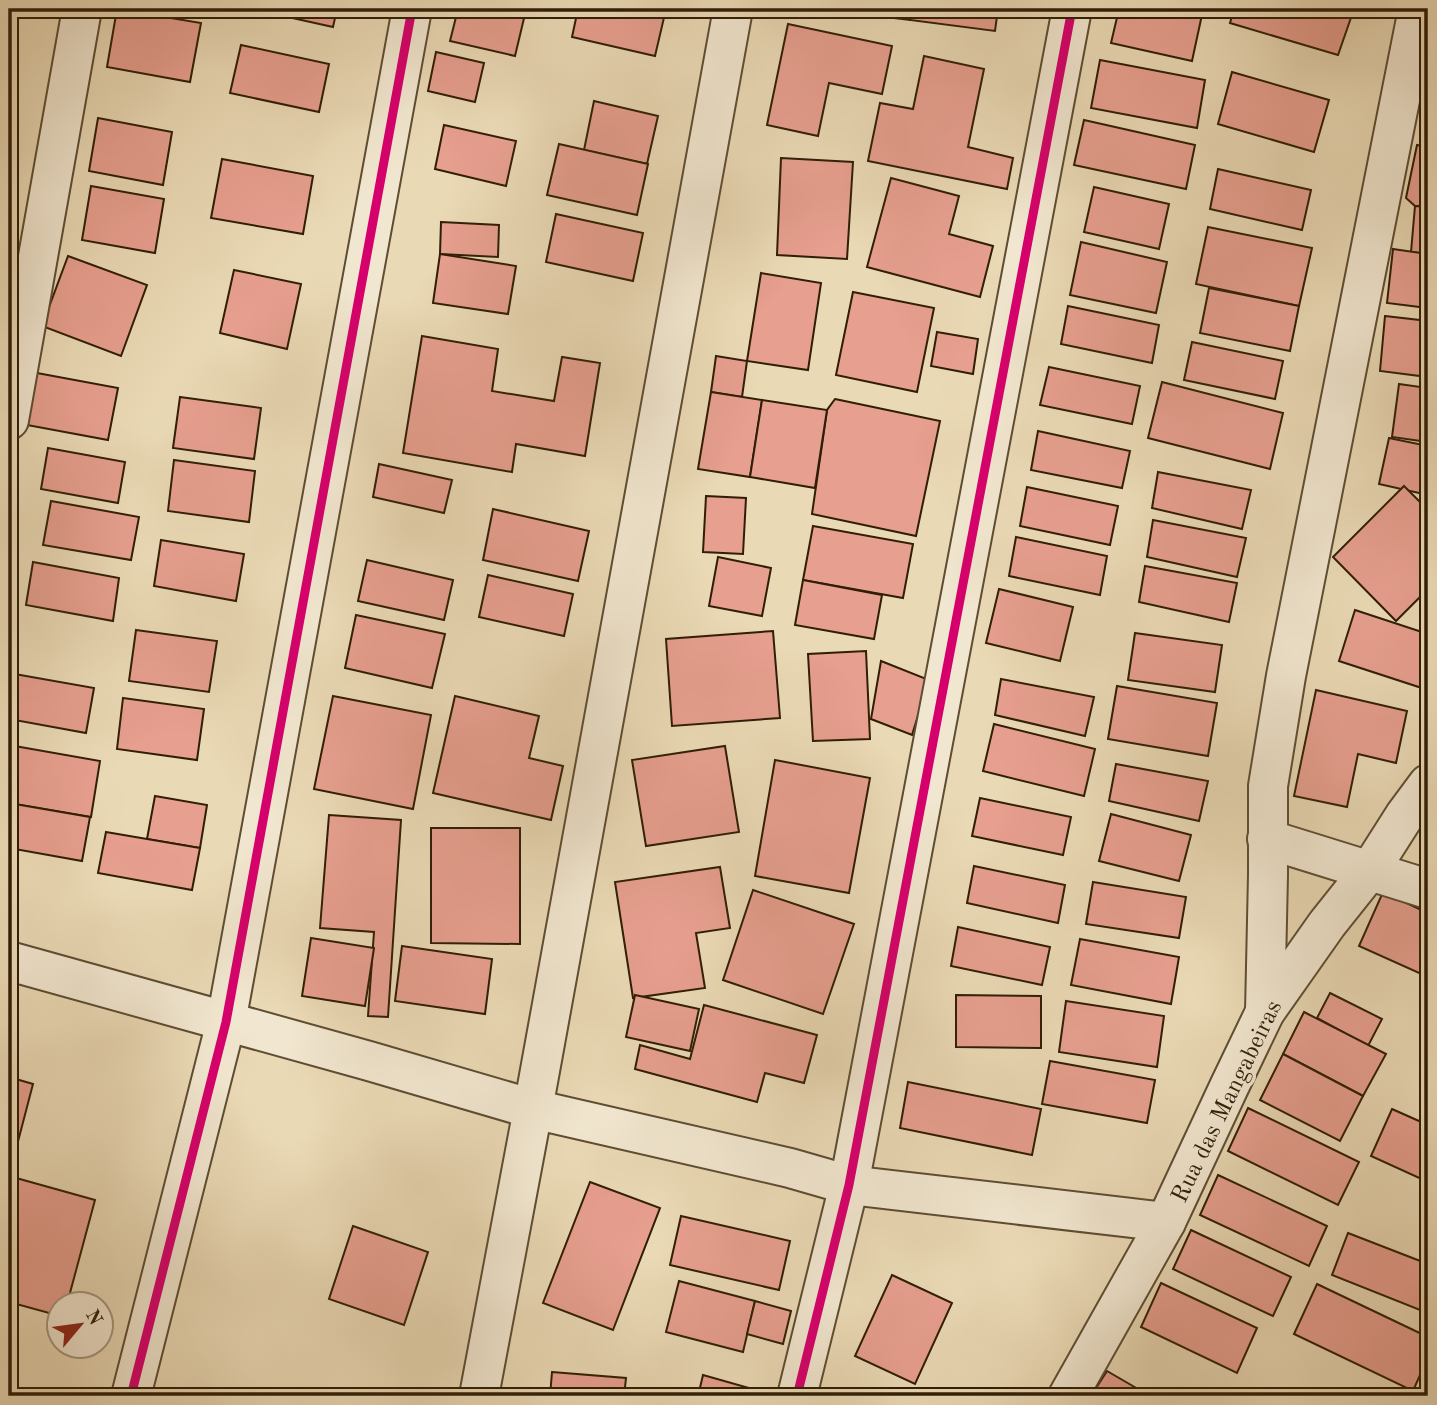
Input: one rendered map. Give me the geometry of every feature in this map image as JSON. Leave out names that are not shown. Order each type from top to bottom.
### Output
[{"type":"street","points":[[9,420],[82,9]]},
{"type":"street","points":[[131,1396],[226,1022],[412,9]]},
{"type":"street","points":[[479,1396],[733,9]]},
{"type":"street","points":[[797,1396],[849,1185],[1072,9]]},
{"type":"street","points":[[1265,1012],[1268,786],[1286,676],[1418,9]]},
{"type":"street","name":"Rua das Mangabeiras","points":[[1068,1396],[1166,1222],[1265,1012],[1370,870],[1428,784]]},
{"type":"street","points":[[1267,839],[1428,889]]},
{"type":"street","points":[[9,961],[533,1109],[790,1168],[849,1185],[1166,1222]]},
{"type":"building","points":[[117,9],[201,23],[190,82],[107,67]]},
{"type":"building","points":[[252,9],[337,9],[333,27]]},
{"type":"building","points":[[458,9],[499,9],[525,14],[515,56],[450,41]]},
{"type":"building","points":[[578,9],[666,9],[655,56],[572,37]]},
{"type":"building","points":[[820,9],[868,9],[867,15]]},
{"type":"building","points":[[868,9],[912,9],[910,20],[867,15]]},
{"type":"building","points":[[912,9],[998,9],[995,31],[910,20]]},
{"type":"building","points":[[1119,9],[1203,10],[1192,61],[1111,43]]},
{"type":"building","points":[[1234,9],[1354,9],[1338,55],[1230,23]]},
{"type":"building","points":[[788,24],[892,46],[882,94],[829,83],[818,136],[767,125]]},
{"type":"building","points":[[241,45],[329,64],[319,112],[230,93]]},
{"type":"building","points":[[436,52],[484,63],[475,102],[428,91]]},
{"type":"building","points":[[924,56],[984,69],[968,147],[1013,158],[1007,189],[868,161],[880,103],[913,109]]},
{"type":"building","points":[[1100,60],[1205,80],[1197,128],[1091,108]]},
{"type":"building","points":[[1232,72],[1329,100],[1314,152],[1218,124]]},
{"type":"building","points":[[594,101],[658,116],[647,164],[584,150]]},
{"type":"building","points":[[98,118],[172,132],[163,185],[89,171]]},
{"type":"building","points":[[1084,120],[1195,145],[1186,189],[1074,165]]},
{"type":"building","points":[[444,125],[516,141],[506,186],[435,169]]},
{"type":"building","points":[[559,144],[648,164],[637,215],[547,195]]},
{"type":"building","points":[[1417,145],[1428,147],[1428,207],[1415,206],[1406,198]]},
{"type":"building","points":[[781,158],[853,162],[847,259],[777,255]]},
{"type":"building","points":[[222,159],[313,176],[303,234],[211,218]]},
{"type":"building","points":[[1218,169],[1311,190],[1302,230],[1210,209]]},
{"type":"building","points":[[891,178],[959,196],[949,234],[993,246],[980,297],[867,267]]},
{"type":"building","points":[[91,186],[164,199],[155,253],[82,240]]},
{"type":"building","points":[[1094,187],[1169,204],[1159,249],[1084,232]]},
{"type":"building","points":[[1415,206],[1428,207],[1428,254],[1411,252]]},
{"type":"building","points":[[556,214],[643,233],[633,281],[546,262]]},
{"type":"building","points":[[441,222],[499,225],[498,257],[440,254]]},
{"type":"building","points":[[1208,227],[1312,248],[1299,306],[1196,284]]},
{"type":"building","points":[[1081,242],[1167,262],[1156,313],[1070,295]]},
{"type":"building","points":[[1393,249],[1428,254],[1428,308],[1387,303]]},
{"type":"building","points":[[440,254],[516,266],[508,314],[433,303]]},
{"type":"building","points":[[68,256],[147,285],[121,356],[42,326]]},
{"type":"building","points":[[234,270],[301,284],[287,349],[220,333]]},
{"type":"building","points":[[761,273],[821,283],[808,370],[747,361]]},
{"type":"building","points":[[1209,288],[1299,306],[1290,351],[1200,333]]},
{"type":"building","points":[[853,292],[934,308],[917,392],[836,375]]},
{"type":"building","points":[[1068,306],[1159,325],[1152,363],[1061,344]]},
{"type":"building","points":[[1385,316],[1428,321],[1428,377],[1380,371]]},
{"type":"building","points":[[937,332],[978,339],[973,374],[931,366]]},
{"type":"building","points":[[422,336],[498,349],[492,391],[554,401],[562,357],[600,363],[585,456],[516,444],[512,472],[403,453]]},
{"type":"building","points":[[1192,342],[1283,361],[1275,399],[1184,380]]},
{"type":"building","points":[[716,356],[747,361],[742,397],[711,392]]},
{"type":"building","points":[[1049,367],[1140,386],[1132,424],[1040,405]]},
{"type":"building","points":[[37,373],[118,388],[108,440],[27,425]]},
{"type":"building","points":[[1162,382],[1283,413],[1270,469],[1148,438]]},
{"type":"building","points":[[1399,384],[1428,388],[1428,442],[1392,437]]},
{"type":"building","points":[[711,392],[762,400],[750,477],[698,469]]},
{"type":"building","points":[[180,397],[261,408],[254,459],[173,448]]},
{"type":"building","points":[[835,399],[940,421],[916,536],[812,514],[827,410]]},
{"type":"building","points":[[762,400],[827,410],[815,488],[750,477]]},
{"type":"building","points":[[1038,431],[1130,451],[1122,488],[1031,470]]},
{"type":"building","points":[[1389,438],[1428,446],[1428,495],[1379,484]]},
{"type":"building","points":[[48,448],[125,462],[118,503],[41,489]]},
{"type":"building","points":[[174,460],[255,471],[249,522],[168,511]]},
{"type":"building","points":[[379,464],[452,480],[444,513],[373,497]]},
{"type":"building","points":[[1158,472],[1251,490],[1242,529],[1152,508]]},
{"type":"building","points":[[1404,486],[1428,510],[1428,591],[1396,621],[1333,557]]},
{"type":"building","points":[[1027,487],[1118,506],[1110,545],[1020,526]]},
{"type":"building","points":[[706,496],[746,498],[743,554],[703,552]]},
{"type":"building","points":[[51,501],[139,517],[131,560],[43,545]]},
{"type":"building","points":[[493,509],[589,531],[578,581],[483,560]]},
{"type":"building","points":[[1153,520],[1246,538],[1237,577],[1147,557]]},
{"type":"building","points":[[813,526],[913,544],[903,598],[803,580]]},
{"type":"building","points":[[1016,537],[1107,556],[1100,595],[1009,576]]},
{"type":"building","points":[[161,540],[244,554],[236,601],[154,586]]},
{"type":"building","points":[[718,557],[771,568],[762,616],[709,606]]},
{"type":"building","points":[[367,560],[453,580],[444,620],[358,601]]},
{"type":"building","points":[[33,562],[119,578],[113,621],[26,605]]},
{"type":"building","points":[[1145,566],[1237,583],[1229,622],[1139,602]]},
{"type":"building","points":[[488,575],[573,594],[564,636],[479,617]]},
{"type":"building","points":[[803,580],[882,595],[874,639],[795,625]]},
{"type":"building","points":[[999,589],[1073,607],[1060,661],[986,643]]},
{"type":"building","points":[[1355,610],[1428,634],[1428,690],[1339,661]]},
{"type":"building","points":[[356,615],[445,634],[432,688],[345,668]]},
{"type":"building","points":[[136,630],[217,641],[209,692],[129,681]]},
{"type":"building","points":[[773,631],[780,718],[672,726],[666,639]]},
{"type":"building","points":[[1135,633],[1222,645],[1215,692],[1128,680]]},
{"type":"building","points":[[866,651],[870,739],[813,741],[808,654]]},
{"type":"building","points":[[881,661],[929,680],[912,735],[871,719]]},
{"type":"building","points":[[9,673],[94,688],[86,733],[9,719]]},
{"type":"building","points":[[1001,679],[1094,697],[1085,736],[995,715]]},
{"type":"building","points":[[1117,686],[1217,703],[1208,756],[1108,739]]},
{"type":"building","points":[[1316,690],[1407,711],[1396,763],[1358,754],[1347,807],[1294,796]]},
{"type":"building","points":[[333,696],[431,715],[413,809],[314,789]]},
{"type":"building","points":[[455,696],[539,716],[529,758],[563,766],[551,820],[433,793]]},
{"type":"building","points":[[123,698],[204,709],[197,760],[117,749]]},
{"type":"building","points":[[994,724],[1095,749],[1084,796],[983,771]]},
{"type":"building","points":[[9,745],[100,761],[91,817],[9,803]]},
{"type":"building","points":[[725,746],[739,832],[646,846],[632,760]]},
{"type":"building","points":[[775,760],[870,778],[849,893],[755,876]]},
{"type":"building","points":[[1116,764],[1208,781],[1199,821],[1109,801]]},
{"type":"building","points":[[155,796],[207,805],[200,848],[147,839]]},
{"type":"building","points":[[980,798],[1071,817],[1063,855],[972,836]]},
{"type":"building","points":[[9,803],[90,817],[82,861],[9,848]]},
{"type":"building","points":[[1111,814],[1191,835],[1179,881],[1099,861]]},
{"type":"building","points":[[329,815],[401,820],[388,1017],[368,1016],[374,932],[320,928]]},
{"type":"building","points":[[431,828],[520,828],[520,944],[431,943]]},
{"type":"building","points":[[106,832],[200,848],[192,890],[98,873]]},
{"type":"building","points":[[974,866],[1065,885],[1058,923],[967,903]]},
{"type":"building","points":[[720,867],[730,928],[696,933],[705,988],[633,998],[615,882]]},
{"type":"building","points":[[1093,882],[1186,897],[1179,938],[1086,924]]},
{"type":"building","points":[[753,890],[854,924],[823,1014],[723,980]]},
{"type":"building","points":[[1383,892],[1428,913],[1428,977],[1359,946]]},
{"type":"building","points":[[958,927],[1050,947],[1042,985],[951,966]]},
{"type":"building","points":[[311,938],[374,948],[365,1006],[302,996]]},
{"type":"building","points":[[1080,939],[1179,957],[1171,1004],[1071,985]]},
{"type":"building","points":[[402,946],[492,959],[485,1014],[395,1001]]},
{"type":"building","points":[[1330,993],[1382,1019],[1368,1046],[1317,1018]]},
{"type":"building","points":[[635,995],[699,1009],[690,1051],[626,1037]]},
{"type":"building","points":[[956,995],[1041,996],[1041,1048],[956,1047]]},
{"type":"building","points":[[1066,1001],[1164,1016],[1157,1067],[1059,1052]]},
{"type":"building","points":[[704,1005],[817,1035],[804,1083],[765,1073],[757,1102],[635,1069],[640,1045],[690,1059]]},
{"type":"building","points":[[1304,1012],[1386,1054],[1363,1096],[1283,1054]]},
{"type":"building","points":[[1283,1054],[1363,1096],[1340,1141],[1260,1100]]},
{"type":"building","points":[[1050,1061],[1155,1080],[1147,1123],[1042,1104]]},
{"type":"building","points":[[9,1077],[33,1084],[9,1176]]},
{"type":"building","points":[[908,1082],[1041,1109],[1032,1155],[900,1128]]},
{"type":"building","points":[[1248,1108],[1359,1162],[1338,1205],[1228,1151]]},
{"type":"building","points":[[1392,1109],[1428,1125],[1428,1182],[1371,1156]]},
{"type":"building","points":[[1218,1175],[1327,1226],[1309,1266],[1200,1215]]},
{"type":"building","points":[[9,1176],[95,1200],[71,1290],[46,1290],[46,1312],[9,1302]]},
{"type":"building","points":[[590,1182],[660,1208],[613,1330],[543,1303]]},
{"type":"building","points":[[681,1216],[790,1241],[779,1290],[670,1265]]},
{"type":"building","points":[[353,1226],[428,1252],[404,1325],[329,1299]]},
{"type":"building","points":[[1191,1230],[1291,1277],[1273,1316],[1173,1269]]},
{"type":"building","points":[[1348,1233],[1428,1264],[1428,1303],[1425,1312],[1332,1275]]},
{"type":"building","points":[[892,1275],[952,1303],[915,1384],[855,1356]]},
{"type":"building","points":[[679,1281],[755,1301],[743,1352],[666,1332]]},
{"type":"building","points":[[1161,1283],[1257,1328],[1237,1373],[1141,1327]]},
{"type":"building","points":[[1317,1284],[1428,1337],[1428,1357],[1413,1391],[1294,1334]]},
{"type":"building","points":[[755,1301],[791,1311],[783,1344],[747,1334]]},
{"type":"building","points":[[1107,1371],[1150,1396],[1091,1396]]},
{"type":"building","points":[[552,1372],[626,1378],[624,1396],[550,1396]]},
{"type":"building","points":[[703,1375],[774,1395],[774,1396],[698,1396]]},
{"type":"cycle path","points":[[131,1396],[226,1022],[412,9]]},
{"type":"cycle path","points":[[797,1396],[849,1185],[1072,9]]}]
